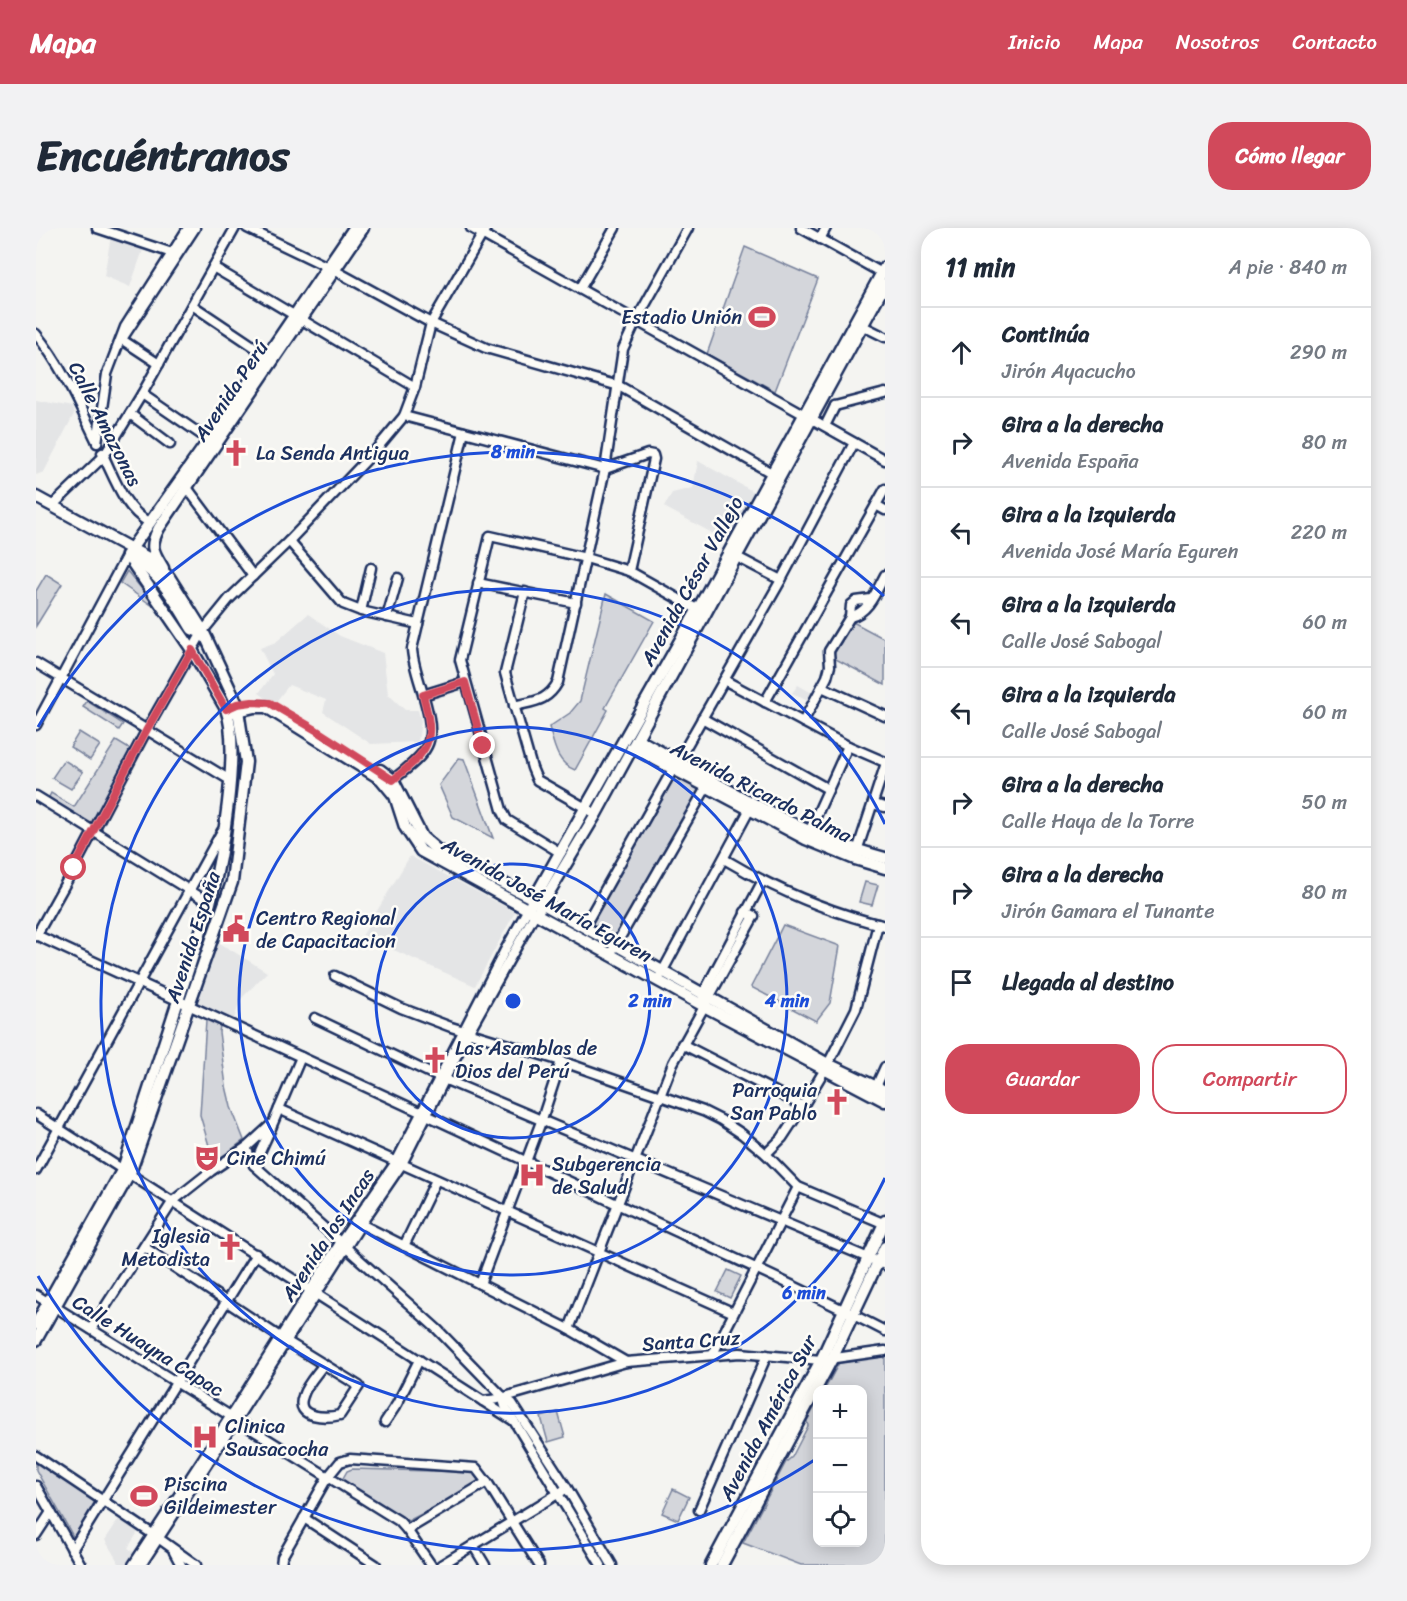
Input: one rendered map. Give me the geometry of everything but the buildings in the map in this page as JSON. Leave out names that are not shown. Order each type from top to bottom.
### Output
[{"type":"main road","name":"Avenida Perú","points":[[331,269],[354,228]]},
{"type":"main road","name":"Avenida Perú","points":[[129,552],[150,523],[184,484],[331,269],[363,228]]},
{"type":"main road","name":"Avenida César Vallejo","points":[[531,912],[591,811],[777,476],[884,275]]},
{"type":"main road","name":"Avenida Perú","points":[[169,577],[153,549],[152,540],[209,440],[230,418]]},
{"type":"main road","name":"Avenida César Vallejo","points":[[701,611],[737,557],[777,476]]},
{"type":"main road","name":"Avenida España","points":[[36,497],[129,552],[233,709],[232,761],[215,882],[127,1171]]},
{"type":"main road","name":"Avenida España","points":[[36,504],[129,552],[148,558],[169,577],[203,632],[233,709],[246,762],[232,882],[189,1006],[127,1171],[52,1305],[36,1340]]},
{"type":"main road","points":[[129,552],[163,581],[192,628],[203,632]]},
{"type":"main road","points":[[233,709],[258,701],[276,706],[393,780]]},
{"type":"main road","name":"Avenida José María Eguren","points":[[233,709],[260,706],[274,711],[381,779],[395,796],[410,837],[421,851],[531,912],[613,950],[705,999],[826,1067],[878,1091],[885,1101]]},
{"type":"main road","name":"Avenida Ricardo Palma","points":[[630,741],[752,806],[806,839],[856,855],[885,858]]},
{"type":"main road","points":[[232,761],[242,758],[246,762]]},
{"type":"main road","name":"Avenida Ricardo Palma","points":[[676,765],[707,786],[885,868]]},
{"type":"main road","name":"Avenida José María Eguren","points":[[393,780],[412,821],[429,844],[584,927],[613,950]]},
{"type":"main road","name":"Avenida César Vallejo","points":[[539,902],[561,853],[591,811]]},
{"type":"main road","name":"Avenida América Sur","points":[[877,1261],[885,1223]]},
{"type":"main road","name":"Avenida América Sur","points":[[725,1564],[849,1312],[885,1247]]},
{"type":"main road","name":"Avenida España","points":[[36,1324],[52,1305]]},
{"type":"main road","name":"Avenida América Sur","points":[[711,1565],[827,1360]]},
{"type":"street","points":[[36,232],[38,228]]},
{"type":"street","points":[[97,228],[172,253]]},
{"type":"street","points":[[97,443],[110,363],[122,339],[125,327],[188,228]]},
{"type":"street","points":[[122,339],[195,228]]},
{"type":"street","points":[[52,506],[104,456],[132,416],[142,394],[235,228]]},
{"type":"street","points":[[247,228],[331,269],[431,323],[486,348],[619,386],[777,476]]},
{"type":"street","points":[[471,228],[484,231],[636,321],[885,460]]},
{"type":"street","points":[[580,289],[615,228]]},
{"type":"street","points":[[514,706],[540,700],[551,694],[558,682],[605,469],[623,349],[688,228]]},
{"type":"street","points":[[801,228],[884,275]]},
{"type":"street","points":[[820,239],[826,228]]},
{"type":"street","points":[[484,231],[431,323],[404,416],[374,452],[289,541],[229,599],[203,632],[146,731],[94,832],[36,935],[425,1113],[885,1330]]},
{"type":"street","points":[[213,267],[414,387]]},
{"type":"street","points":[[192,305],[271,358]]},
{"type":"street","points":[[859,324],[885,337]]},
{"type":"street","name":"Calle Amazonas","points":[[36,334],[46,346],[66,381],[128,506],[138,517],[150,523]]},
{"type":"street","points":[[122,339],[159,364]]},
{"type":"street","points":[[825,426],[835,406],[885,393]]},
{"type":"street","points":[[142,394],[209,440]]},
{"type":"street","points":[[821,395],[835,406]]},
{"type":"street","points":[[86,420],[95,417],[102,410]]},
{"type":"street","points":[[132,416],[170,444]]},
{"type":"street","points":[[404,416],[605,469],[648,454],[653,455],[629,571]]},
{"type":"street","points":[[393,780],[428,746],[430,726],[412,660],[412,649],[464,432]]},
{"type":"street","points":[[584,927],[781,580],[854,442]]},
{"type":"street","points":[[184,484],[253,576]]},
{"type":"street","points":[[765,702],[885,489]]},
{"type":"street","points":[[876,505],[885,510]]},
{"type":"street","points":[[561,853],[507,820],[501,810],[460,660],[490,536],[586,558],[629,571],[701,611]]},
{"type":"street","points":[[289,541],[343,604],[361,611],[418,624]]},
{"type":"street","points":[[36,725],[129,552]]},
{"type":"street","points":[[737,557],[781,580]]},
{"type":"street","points":[[361,611],[371,568]]},
{"type":"street","points":[[850,617],[863,612],[885,576]]},
{"type":"street","points":[[387,617],[398,578]]},
{"type":"street","points":[[478,583],[576,603]]},
{"type":"street","points":[[525,592],[506,673],[514,706],[537,780],[591,811]]},
{"type":"street","points":[[803,722],[830,670],[829,651],[850,617],[853,603],[871,599]]},
{"type":"street","points":[[36,663],[230,780]]},
{"type":"street","points":[[724,680],[885,764],[856,855]]},
{"type":"street","points":[[423,695],[465,682]]},
{"type":"street","points":[[822,687],[885,716]]},
{"type":"street","points":[[702,718],[828,789]]},
{"type":"street","points":[[810,832],[848,746]]},
{"type":"street","points":[[613,950],[707,786]]},
{"type":"street","points":[[36,796],[210,903]]},
{"type":"street","points":[[873,804],[885,807]]},
{"type":"street","points":[[660,976],[752,806]]},
{"type":"street","points":[[36,1170],[223,829]]},
{"type":"street","points":[[724,859],[762,882],[842,913],[881,925],[856,1009],[803,1106],[782,1138],[766,1154]]},
{"type":"street","points":[[570,1329],[662,1096],[668,1075],[705,999],[754,916],[745,912],[762,882]]},
{"type":"street","name":"Avenida los Incas","points":[[343,1246],[361,1224],[399,1163],[465,1032],[531,912]]},
{"type":"street","points":[[335,976],[401,1008],[465,1032],[561,1061],[703,1111],[721,1120],[766,1154],[798,1187],[885,1223]]},
{"type":"street","points":[[315,1018],[442,1078],[877,1261]]},
{"type":"street","points":[[682,1044],[803,1106]]},
{"type":"street","points":[[254,1165],[300,1057]]},
{"type":"street","points":[[480,1284],[527,1161],[561,1061]]},
{"type":"street","points":[[878,1091],[885,1067]]},
{"type":"street","points":[[279,1109],[732,1312]]},
{"type":"street","points":[[36,1114],[514,1421]]},
{"type":"street","points":[[91,1329],[173,1201],[211,1171],[246,1148],[273,1123]]},
{"type":"street","points":[[246,1148],[254,1165],[437,1329],[502,1396],[512,1403],[563,1491],[601,1565]]},
{"type":"street","name":"Avenida los Incas","points":[[141,1565],[157,1536],[283,1339],[399,1163]]},
{"type":"street","points":[[404,1246],[436,1180]]},
{"type":"street","points":[[713,1354],[732,1312],[798,1187]]},
{"type":"street","points":[[361,1224],[570,1329],[626,1362]]},
{"type":"street","points":[[144,1246],[283,1339],[324,1364],[359,1386],[340,1415],[324,1418],[310,1415],[303,1406],[302,1397],[324,1364]]},
{"type":"street","points":[[72,1550],[256,1254]]},
{"type":"street","name":"Calle Huayna Capac","points":[[36,1295],[399,1521],[431,1565]]},
{"type":"street","name":"Santa Cruz","points":[[483,1401],[626,1362],[740,1353],[827,1360],[885,1351]]},
{"type":"street","points":[[699,1510],[767,1355]]},
{"type":"street","points":[[385,1422],[398,1404],[419,1360]]},
{"type":"street","points":[[502,1396],[514,1421],[612,1565]]},
{"type":"street","points":[[36,1456],[157,1536],[196,1565]]},
{"type":"street","points":[[281,1565],[282,1557],[327,1478],[340,1462],[350,1459],[476,1468],[488,1482],[539,1565]]},
{"type":"street","points":[[407,1530],[488,1482]]},
{"type":"street","points":[[36,1485],[81,1565]]},
{"type":"street","points":[[441,1565],[563,1491]]},
{"type":"street","points":[[36,1535],[51,1512]]},
{"type":"street","points":[[304,1518],[376,1565]]},
{"type":"street","name":"Avenida los Incas","points":[[133,1565],[157,1536]]},
{"type":"street","points":[[473,1545],[486,1565]]},
{"type":"street","points":[[173,1549],[181,1565]]},
{"type":"shaded area","points":[[111,236],[144,247],[130,287],[104,276]]},
{"type":"shaded area","name":"Estadio Unión","points":[[745,247],[818,279],[775,391],[707,354]]},
{"type":"shaded area","points":[[36,400],[72,407],[74,414],[44,472],[36,475]]},
{"type":"shaded area","points":[[698,461],[754,492],[727,541],[664,507],[672,493],[693,488]]},
{"type":"shaded area","points":[[127,571],[160,611],[120,583]]},
{"type":"shaded area","points":[[46,574],[62,584],[36,626],[36,591]]},
{"type":"shaded area","points":[[606,594],[654,621],[605,708],[608,710],[575,770],[560,758],[549,727],[570,713],[580,701]]},
{"type":"shaded area","points":[[308,614],[340,636],[383,653],[388,694],[405,710],[418,710],[421,721],[418,742],[371,744],[323,712],[326,700],[289,685],[274,704],[259,693],[273,674],[260,648],[276,642]]},
{"type":"shaded area","points":[[851,621],[885,639],[885,685],[830,656]]},
{"type":"shaded area","points":[[798,685],[812,693],[808,701],[792,693]]},
{"type":"shaded area","points":[[87,701],[123,724],[119,730],[83,707]]},
{"type":"shaded area","points":[[79,732],[100,745],[90,760],[70,747]]},
{"type":"shaded area","points":[[116,741],[131,750],[91,826],[48,799],[51,793],[74,807]]},
{"type":"shaded area","points":[[459,758],[464,759],[493,838],[453,817],[439,785]]},
{"type":"shaded area","points":[[64,760],[83,772],[71,789],[52,778]]},
{"type":"shaded area","points":[[674,776],[700,790],[614,939],[587,925]]},
{"type":"shaded area","points":[[410,856],[515,912],[475,986],[362,936]]},
{"type":"shaded area","points":[[865,882],[878,885],[872,905],[859,902]]},
{"type":"shaded area","points":[[783,925],[840,946],[830,1003],[816,1021],[751,987]]},
{"type":"shaded area","points":[[218,942],[267,972],[241,999],[233,1022],[198,1005],[195,999]]},
{"type":"shaded area","points":[[206,1020],[220,1026],[226,1086],[231,1107],[244,1140],[214,1163],[200,1115]]},
{"type":"shaded area","points":[[728,1270],[741,1276],[730,1298],[717,1292]]},
{"type":"shaded area","points":[[885,1356],[885,1565],[801,1565],[743,1543],[786,1462],[792,1457],[808,1426],[807,1421],[813,1410],[813,1547],[867,1547],[867,1385],[827,1385],[839,1363]]},
{"type":"shaded area","points":[[558,1412],[565,1437],[548,1442],[541,1417]]},
{"type":"shaded area","points":[[36,1461],[95,1501],[74,1538],[36,1470]]},
{"type":"shaded area","points":[[352,1469],[473,1472],[483,1482],[408,1521],[342,1480],[347,1471]]},
{"type":"shaded area","points":[[673,1489],[689,1497],[678,1520],[662,1513]]},
{"type":"shaded area","points":[[119,1519],[138,1532],[128,1548],[135,1553],[127,1565],[120,1565],[105,1540]]},
{"type":"place","name":"Estadio Unión","points":[[762,317]]},
{"type":"place","name":"La Senda Antigua","points":[[236,453]]},
{"type":"place","name":"Centro Regional de Capacitacion","points":[[236,929]]},
{"type":"place","name":"Las Asamblas de Dios del Perú","points":[[435,1060]]},
{"type":"place","name":"Parroquia San Pablo","points":[[837,1102]]},
{"type":"place","name":"Cine Chimú","points":[[207,1158]]},
{"type":"place","name":"Subgerencia de Salud","points":[[532,1175]]},
{"type":"place","name":"Iglesia Metodista","points":[[230,1247]]},
{"type":"place","name":"Clinica Sausacocha","points":[[205,1437]]},
{"type":"place","name":"Piscina Gildeimester","points":[[144,1496]]},
{"type":"route","points":[[74,868],[146,731],[192,650],[226,709],[237,704],[258,701],[270,703],[393,780],[428,746],[430,726],[423,695],[465,682],[483,746]]}]
